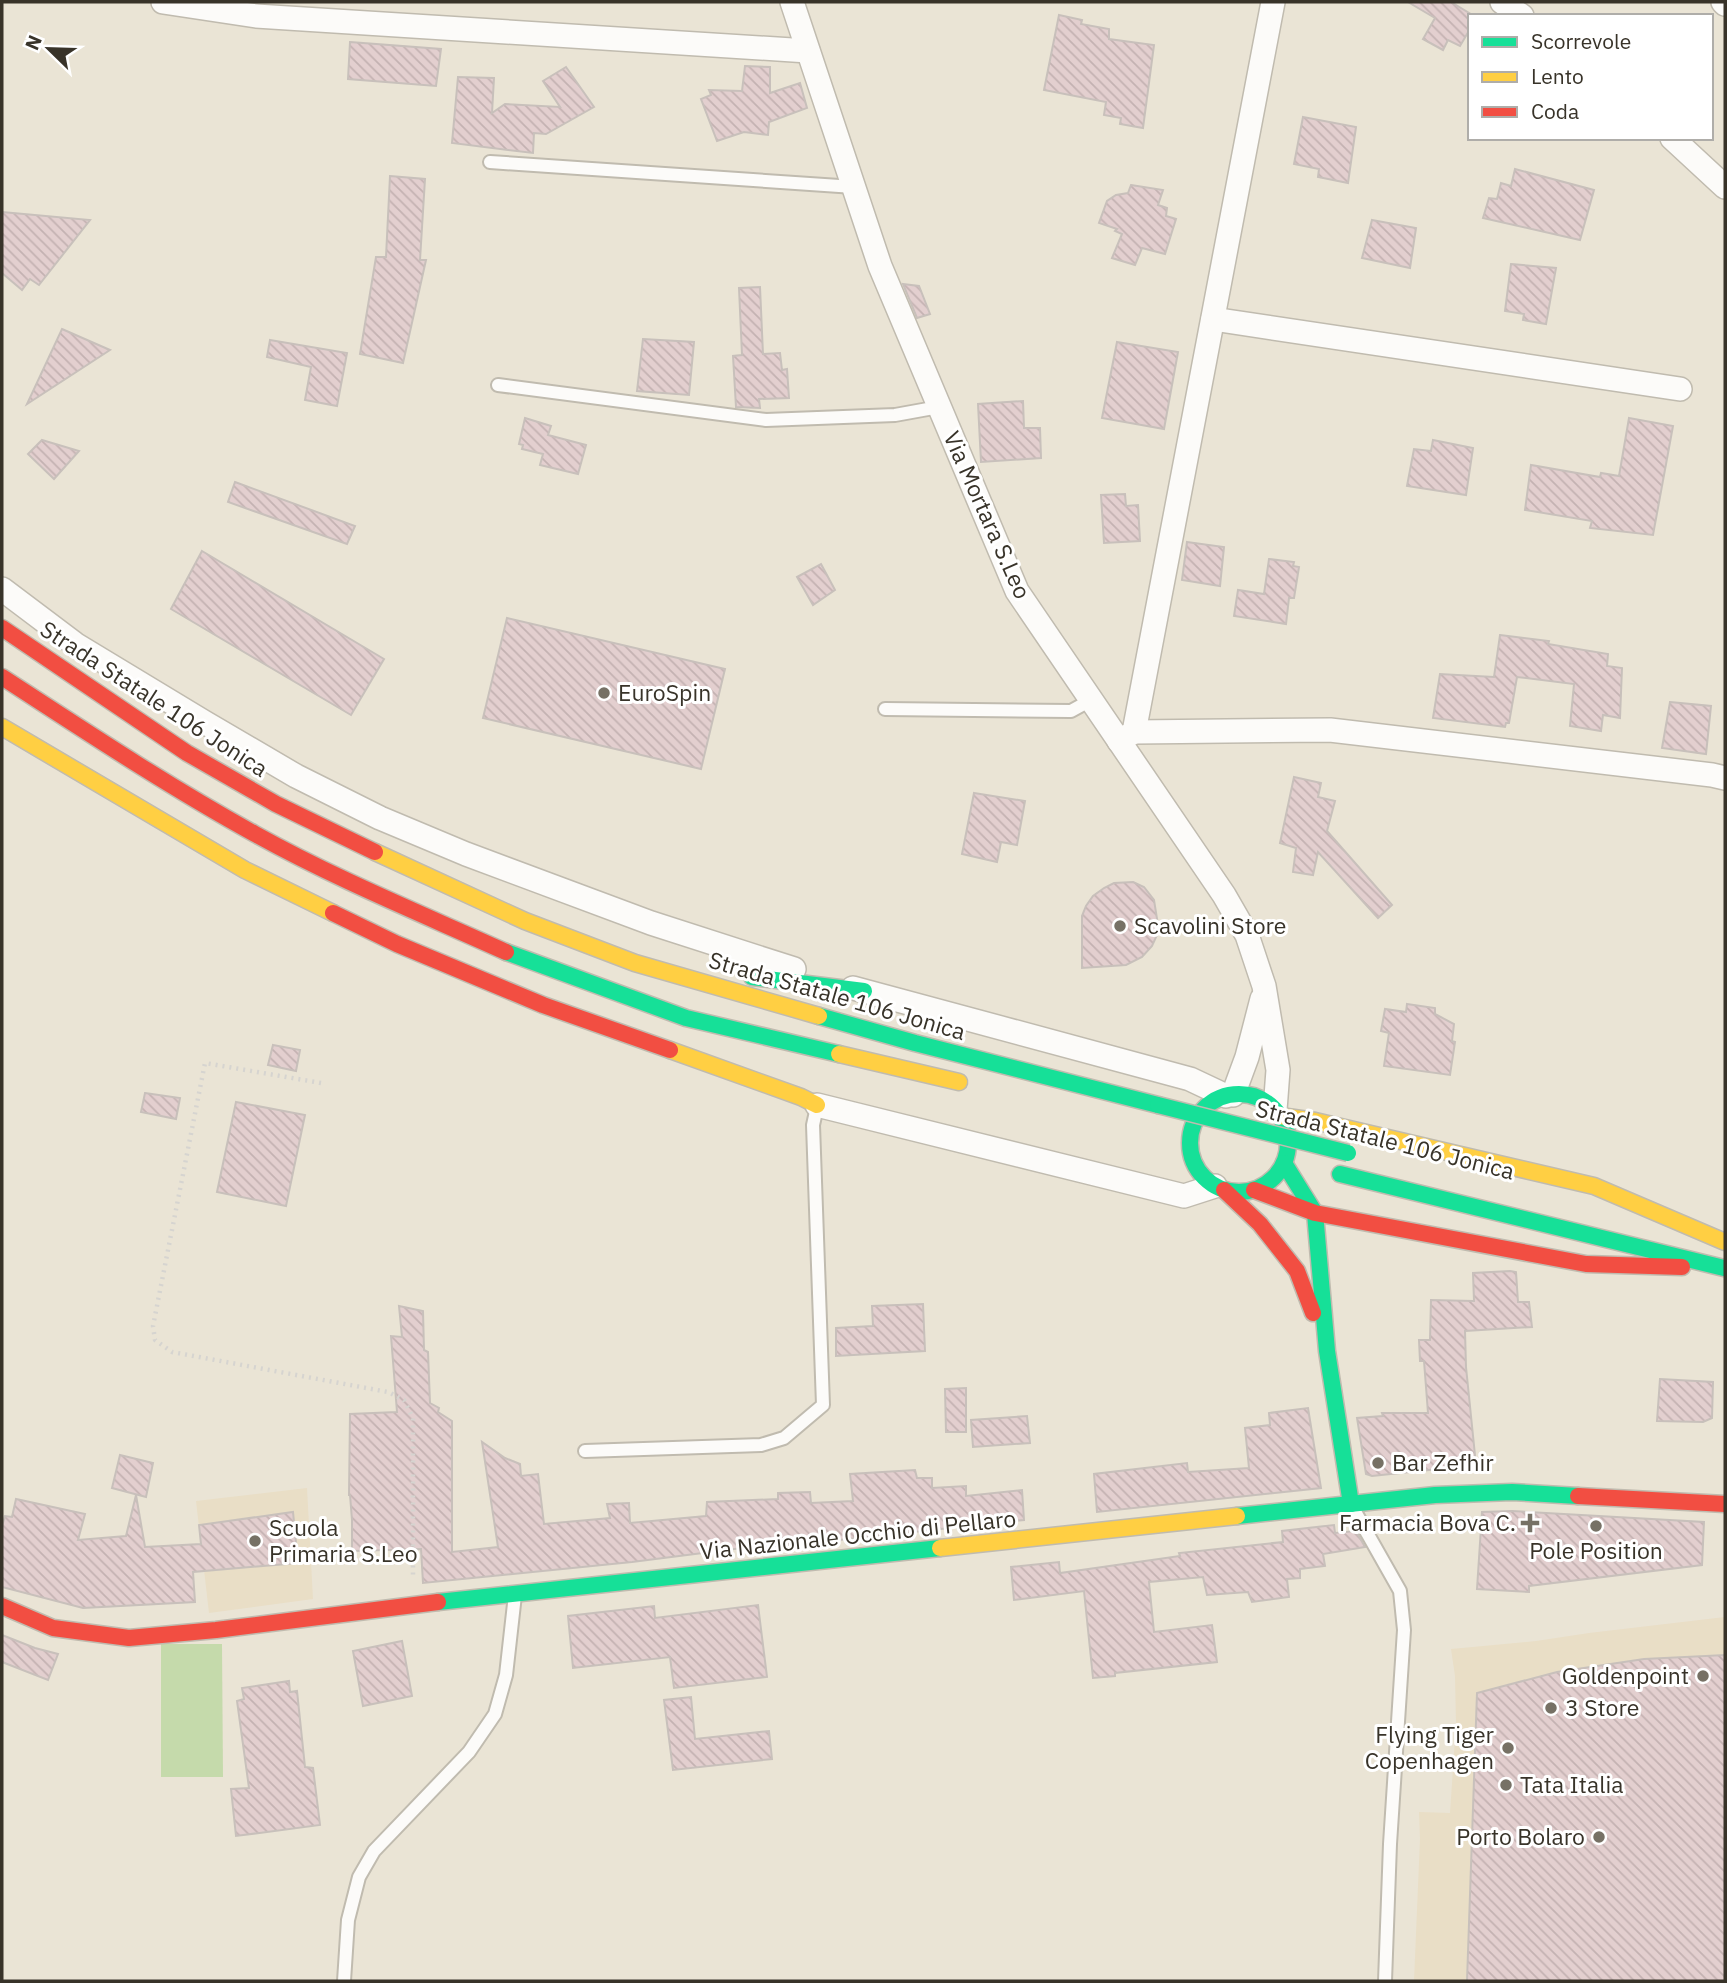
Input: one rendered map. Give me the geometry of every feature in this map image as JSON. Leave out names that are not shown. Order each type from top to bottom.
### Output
[{"type":"main road","name":"Strada Statale 106 Jonica","points":[[2,628],[187,753],[276,803],[363,847],[525,921],[635,963],[915,1043],[1354,1154]]},
{"type":"main road","points":[[2,677],[170,786],[258,836],[352,883],[509,953],[686,1018],[976,1086]]},
{"type":"main road","points":[[2,727],[245,870],[397,944],[543,1005],[817,1105]]},
{"type":"main road","points":[[635,963],[864,991]]},
{"type":"main road","points":[[1219,1188],[1239,1192],[1254,1190],[1276,1175],[1285,1162],[1288,1144],[1285,1125],[1267,1102],[1256,1097],[1229,1095],[1206,1107],[1193,1126],[1190,1149],[1198,1171],[1260,1224],[1297,1271],[1327,1351]]},
{"type":"main road","points":[[1278,1113],[1594,1186],[1725,1242]]},
{"type":"main road","points":[[1177,1135],[1204,1141]]},
{"type":"main road","points":[[1285,1162],[1315,1213],[1327,1351],[1351,1504]]},
{"type":"main road","name":"Strada Statale 106 Jonica","points":[[1333,1172],[1725,1268]]},
{"type":"main road","points":[[1254,1190],[1315,1213],[1586,1265],[1725,1268]]},
{"type":"main road","points":[[1660,1232],[1725,1242]]},
{"type":"main road","name":"Via Nazionale Occhio di Pellaro","points":[[2,1606],[54,1628],[129,1638],[1435,1495],[1512,1492],[1725,1504]]},
{"type":"street","points":[[163,2],[256,16],[808,51]]},
{"type":"street","name":"Via Mortara S.Leo","points":[[792,2],[880,266],[1017,591],[1091,700],[1127,737],[1247,935],[1265,986],[1278,1070],[1278,1113]]},
{"type":"street","points":[[1273,2],[1213,319],[1127,737],[1330,730],[1725,778]]},
{"type":"street","points":[[1502,2],[1519,14]]},
{"type":"street","points":[[1674,140],[1725,187]]},
{"type":"street","points":[[1213,319],[1680,389]]},
{"type":"street","points":[[2,589],[75,644],[296,776],[380,818],[466,854],[651,923],[864,991],[1190,1079],[1229,1095],[1247,1057],[1265,986]]},
{"type":"street","points":[[817,1105],[1184,1196],[1219,1188]]},
{"type":"lane","points":[[490,162],[853,187]]},
{"type":"lane","points":[[498,385],[766,419],[895,415],[939,407]]},
{"type":"lane","points":[[885,709],[1072,712],[1091,700]]},
{"type":"lane","points":[[585,1451],[761,1445],[784,1438],[823,1405],[813,1125],[817,1105]]},
{"type":"lane","points":[[1351,1504],[1400,1591],[1404,1630],[1385,1981]]},
{"type":"lane","points":[[344,1981],[348,1920],[359,1877],[374,1851],[469,1752],[495,1714],[506,1675],[515,1595]]},
{"type":"path","points":[[321,1083],[205,1063],[153,1326],[155,1340],[172,1352],[388,1392],[404,1400],[413,1418],[413,1605]]},
{"type":"shaded area","name":"Scuola Primaria S.Leo","points":[[307,1488],[313,1599],[209,1613],[196,1501]]},
{"type":"shaded area","name":"Porto Bolaro","points":[[1725,1617],[1725,1981],[1414,1981],[1419,1812],[1450,1813],[1456,1724],[1455,1676],[1451,1649]]},
{"type":"green space","points":[[161,1644],[222,1644],[223,1777],[161,1777]]},
{"type":"building","points":[[1408,2],[1451,2],[1471,14],[1468,14],[1468,32],[1460,46],[1448,40],[1443,50],[1423,39],[1435,18]]},
{"type":"building","points":[[1059,15],[1082,20],[1081,24],[1109,29],[1109,39],[1154,45],[1143,128],[1120,124],[1121,118],[1104,115],[1106,102],[1044,90]]},
{"type":"building","points":[[350,42],[441,49],[436,86],[348,79]]},
{"type":"building","points":[[745,66],[770,67],[770,93],[800,83],[807,108],[769,122],[768,135],[744,132],[717,141],[701,99],[711,95],[709,90],[742,91]]},
{"type":"building","points":[[566,67],[594,107],[546,134],[534,133],[533,153],[452,143],[458,77],[494,78],[492,113],[505,104],[560,107],[543,81]]},
{"type":"building","points":[[1303,117],[1356,127],[1348,183],[1318,177],[1319,169],[1294,164]]},
{"type":"building","points":[[1515,169],[1594,190],[1580,240],[1483,218],[1489,198],[1497,199],[1501,183],[1511,186]]},
{"type":"building","points":[[390,176],[425,179],[420,260],[426,260],[403,363],[360,354],[376,257],[386,257]]},
{"type":"building","points":[[1131,185],[1163,190],[1158,205],[1167,208],[1166,216],[1176,219],[1165,254],[1142,248],[1135,265],[1112,258],[1122,234],[1115,231],[1117,229],[1099,223],[1107,201],[1116,195],[1128,193]]},
{"type":"building","points":[[2,212],[90,220],[39,285],[30,279],[22,290],[2,273]]},
{"type":"building","points":[[1372,220],[1416,228],[1410,268],[1362,258]]},
{"type":"building","points":[[1511,264],[1556,268],[1546,324],[1523,320],[1524,314],[1505,311]]},
{"type":"building","points":[[903,284],[919,286],[930,314],[917,318]]},
{"type":"building","points":[[760,287],[763,354],[780,353],[782,370],[787,369],[789,398],[759,399],[760,408],[736,407],[733,356],[742,355],[739,288]]},
{"type":"building","points":[[62,329],[110,350],[27,404]]},
{"type":"building","points":[[643,339],[694,342],[689,395],[637,391]]},
{"type":"building","points":[[270,340],[347,353],[337,406],[305,400],[311,367],[267,357]]},
{"type":"building","points":[[1117,342],[1178,352],[1164,429],[1102,418]]},
{"type":"building","points":[[1023,401],[1024,428],[1040,428],[1041,458],[981,462],[978,404]]},
{"type":"building","points":[[525,418],[551,426],[548,435],[586,445],[578,474],[540,465],[543,454],[522,449],[523,445],[519,444]]},
{"type":"building","points":[[1629,418],[1673,426],[1653,535],[1590,528],[1592,521],[1525,510],[1531,465],[1600,477],[1601,473],[1619,476]]},
{"type":"building","points":[[42,440],[79,451],[54,479],[28,454]]},
{"type":"building","points":[[1433,440],[1473,448],[1466,495],[1407,486],[1414,449],[1431,451]]},
{"type":"building","points":[[235,482],[355,526],[347,544],[228,502]]},
{"type":"building","points":[[1125,494],[1126,506],[1138,505],[1140,541],[1104,543],[1101,495]]},
{"type":"building","points":[[1187,542],[1224,547],[1220,586],[1182,580]]},
{"type":"building","points":[[202,551],[384,659],[351,715],[171,609]]},
{"type":"building","points":[[1269,559],[1294,562],[1293,566],[1299,567],[1294,598],[1289,598],[1286,624],[1234,616],[1238,590],[1264,594]]},
{"type":"building","points":[[821,564],[835,590],[813,605],[797,577]]},
{"type":"building","name":"EuroSpin","points":[[507,618],[725,669],[701,769],[483,718]]},
{"type":"building","points":[[1500,635],[1549,641],[1548,644],[1608,654],[1607,666],[1622,668],[1620,718],[1603,715],[1601,731],[1570,726],[1574,684],[1517,677],[1509,723],[1506,723],[1505,727],[1433,718],[1440,674],[1494,677]]},
{"type":"building","points":[[1670,702],[1711,706],[1706,754],[1662,748]]},
{"type":"building","points":[[1294,777],[1321,783],[1318,797],[1335,801],[1327,831],[1392,905],[1378,918],[1318,852],[1313,875],[1293,872],[1296,848],[1280,843]]},
{"type":"building","points":[[974,793],[1025,801],[1017,845],[1001,842],[997,862],[962,854]]},
{"type":"building","points":[[1133,882],[1144,887],[1154,900],[1158,925],[1152,946],[1142,957],[1126,965],[1082,968],[1082,916],[1086,906],[1093,896],[1104,888],[1114,883]]},
{"type":"building","points":[[1407,1004],[1435,1008],[1435,1014],[1454,1024],[1452,1041],[1455,1042],[1450,1075],[1384,1066],[1389,1033],[1381,1031],[1385,1009],[1406,1012]]},
{"type":"building","points":[[273,1045],[300,1050],[296,1071],[268,1065]]},
{"type":"building","points":[[145,1093],[180,1098],[176,1119],[141,1112]]},
{"type":"building","points":[[236,1102],[305,1115],[286,1206],[217,1192]]},
{"type":"building","points":[[1516,1272],[1518,1302],[1529,1302],[1532,1327],[1465,1331],[1476,1465],[1372,1476],[1366,1474],[1357,1418],[1383,1416],[1382,1413],[1428,1413],[1424,1361],[1420,1361],[1419,1340],[1430,1340],[1431,1300],[1474,1301],[1473,1273]]},
{"type":"building","points":[[923,1304],[925,1351],[836,1356],[836,1328],[873,1326],[872,1306]]},
{"type":"building","points":[[399,1306],[423,1311],[430,1403],[452,1421],[452,1552],[498,1547],[482,1442],[505,1458],[520,1464],[521,1476],[538,1474],[544,1524],[610,1518],[607,1504],[629,1503],[630,1523],[706,1516],[707,1502],[778,1499],[778,1493],[810,1492],[811,1503],[853,1501],[850,1474],[915,1470],[917,1478],[932,1478],[932,1488],[966,1486],[966,1496],[1022,1490],[1024,1520],[423,1583],[421,1549],[352,1551],[349,1495],[350,1414],[397,1412],[391,1336],[402,1337]]},
{"type":"building","points":[[1660,1379],[1713,1382],[1712,1418],[1703,1422],[1657,1421]]},
{"type":"building","points":[[966,1388],[966,1432],[946,1432],[945,1389]]},
{"type":"building","points":[[1308,1408],[1321,1488],[1097,1512],[1094,1474],[1187,1463],[1188,1472],[1249,1468],[1245,1428],[1270,1425],[1269,1413]]},
{"type":"building","points":[[1027,1416],[1030,1443],[973,1447],[971,1420]]},
{"type":"building","points":[[120,1455],[153,1463],[146,1497],[112,1488]]},
{"type":"building","points":[[136,1495],[145,1547],[201,1544],[199,1525],[293,1512],[298,1563],[193,1572],[195,1602],[83,1608],[2,1587],[2,1526],[5,1516],[12,1517],[16,1499],[85,1514],[78,1540],[126,1536]]},
{"type":"building","points":[[1512,1511],[1704,1522],[1702,1565],[1529,1586],[1529,1592],[1477,1589],[1482,1512]]},
{"type":"building","points":[[1334,1525],[1335,1533],[1356,1531],[1365,1547],[1323,1554],[1325,1566],[1300,1569],[1300,1578],[1287,1579],[1289,1597],[1252,1602],[1248,1592],[1207,1595],[1203,1577],[1149,1582],[1154,1632],[1212,1625],[1217,1662],[1115,1673],[1115,1676],[1093,1678],[1084,1591],[1014,1600],[1011,1567],[1059,1562],[1060,1573],[1180,1556],[1179,1553],[1283,1542],[1282,1531]]},
{"type":"building","points":[[758,1605],[767,1677],[674,1688],[670,1657],[573,1668],[568,1616],[654,1606],[655,1618]]},
{"type":"building","points":[[2,1635],[58,1654],[48,1680],[2,1662]]},
{"type":"building","points":[[402,1641],[412,1696],[363,1706],[353,1651]]},
{"type":"building","name":"Porto Bolaro","points":[[1725,1655],[1725,1981],[1467,1981],[1477,1693],[1557,1672],[1644,1659]]},
{"type":"building","points":[[289,1681],[290,1692],[297,1691],[305,1767],[313,1768],[320,1825],[236,1836],[231,1789],[249,1788],[237,1701],[244,1699],[242,1688]]},
{"type":"building","points":[[691,1697],[695,1739],[769,1731],[772,1759],[673,1770],[664,1700]]},
{"type":"traffic: fast","points":[[506,952],[686,1018],[839,1054]]},
{"type":"traffic: fast","points":[[752,977],[864,991]]},
{"type":"traffic: fast","points":[[819,1016],[1158,1105]]},
{"type":"traffic: fast","points":[[1239,1094],[1258,1098],[1274,1108],[1284,1124],[1288,1143],[1284,1162],[1274,1178],[1258,1188],[1239,1192],[1220,1188],[1204,1178],[1194,1162],[1190,1143],[1194,1124],[1204,1108],[1220,1098],[1239,1094]]},
{"type":"traffic: fast","points":[[1158,1105],[1348,1153]]},
{"type":"traffic: fast","points":[[1284,1163],[1315,1213],[1327,1351],[1351,1504]]},
{"type":"traffic: fast","points":[[1340,1174],[1724,1268]]},
{"type":"traffic: fast","points":[[1237,1516],[1435,1495],[1512,1492],[1578,1496]]},
{"type":"traffic: fast","points":[[438,1602],[940,1548]]},
{"type":"traffic: slow","points":[[2,727],[245,870],[333,913]]},
{"type":"traffic: slow","points":[[375,852],[525,921],[635,963],[819,1016]]},
{"type":"traffic: slow","points":[[670,1050],[817,1105]]},
{"type":"traffic: slow","points":[[839,1054],[959,1082]]},
{"type":"traffic: slow","points":[[1280,1116],[1315,1121],[1594,1186],[1725,1242]]},
{"type":"traffic: slow","points":[[940,1548],[1237,1516]]},
{"type":"traffic: jam","points":[[2,628],[187,753],[276,804],[375,852]]},
{"type":"traffic: jam","points":[[2,677],[96,738],[255,834],[348,881],[506,952]]},
{"type":"traffic: jam","points":[[333,913],[397,944],[543,1005],[670,1050]]},
{"type":"traffic: jam","points":[[1224,1190],[1260,1224],[1297,1271],[1313,1313]]},
{"type":"traffic: jam","points":[[1254,1190],[1315,1213],[1586,1264],[1682,1267]]},
{"type":"traffic: jam","points":[[1578,1496],[1725,1504]]},
{"type":"traffic: jam","points":[[2,1606],[53,1628],[129,1638],[216,1630],[438,1602]]},
{"type":"place","name":"EuroSpin","points":[[604,693]]},
{"type":"place","name":"Scavolini Store","points":[[1120,926]]},
{"type":"place","name":"Bar Zefhir","points":[[1378,1463]]},
{"type":"place","name":"Farmacia Bova C.","points":[[1530,1523]]},
{"type":"place","name":"Pole Position","points":[[1596,1526]]},
{"type":"place","name":"Scuola Primaria S.Leo","points":[[255,1541]]},
{"type":"place","name":"Goldenpoint","points":[[1703,1676]]},
{"type":"place","name":"3 Store","points":[[1551,1708]]},
{"type":"place","name":"Flying Tiger Copenhagen","points":[[1508,1748]]},
{"type":"place","name":"Tata Italia","points":[[1506,1785]]},
{"type":"place","name":"Porto Bolaro","points":[[1599,1837]]}]
